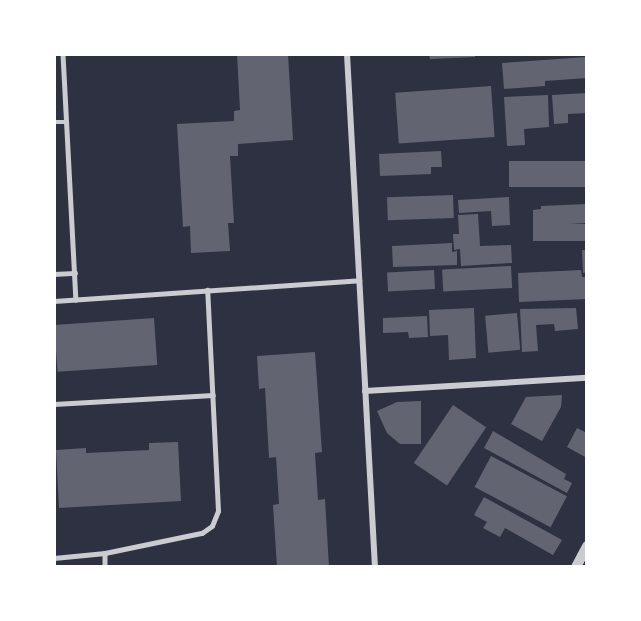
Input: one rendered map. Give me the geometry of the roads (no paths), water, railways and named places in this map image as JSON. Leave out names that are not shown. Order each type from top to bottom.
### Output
[{"type":"street","points":[[347,54],[375,567]]},
{"type":"street","points":[[365,391],[587,378]]},
{"type":"street","points":[[576,567],[587,546]]},
{"type":"lane","points":[[63,54],[76,300]]},
{"type":"lane","points":[[54,122],[66,122]]},
{"type":"lane","points":[[54,274],[75,273]]},
{"type":"lane","points":[[54,301],[359,280]]},
{"type":"lane","points":[[54,558],[105,553],[202,533],[212,526],[218,511],[207,291]]},
{"type":"lane","points":[[54,404],[213,396]]},
{"type":"lane","points":[[105,553],[105,567]]}]
